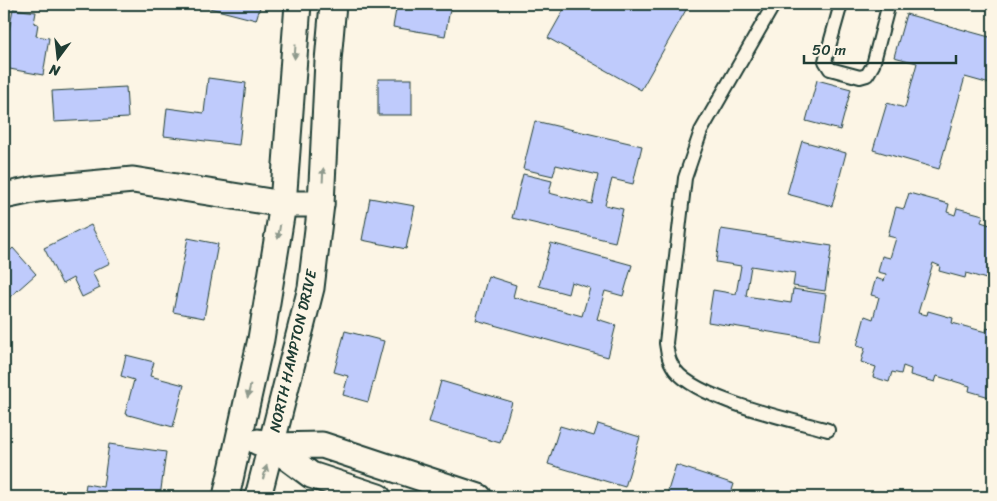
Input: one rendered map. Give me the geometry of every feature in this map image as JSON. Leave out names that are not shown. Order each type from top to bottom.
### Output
[{"type":"street","points":[[226,497],[261,339],[283,204],[298,4]]},
{"type":"street","name":"NORTH HAMPTON DRIVE","points":[[258,497],[311,288],[321,204],[333,4]]},
{"type":"street","points":[[4,196],[37,188],[133,180],[283,204],[321,204]]},
{"type":"street","points":[[238,437],[272,446],[322,445],[479,497]]},
{"type":"street","points":[[272,446],[311,475],[378,497]]},
{"type":"lane","points":[[774,4],[701,131],[685,178],[666,343],[672,366],[690,384],[721,398],[828,430]]},
{"type":"lane","points":[[841,4],[825,61],[830,69],[860,77],[867,74],[873,65],[887,11],[887,4]]},
{"type":"building","points":[[194,4],[261,4],[256,20]]},
{"type":"building","points":[[397,4],[451,4],[445,36],[393,27]]},
{"type":"building","points":[[567,4],[679,4],[687,8],[641,90],[548,38]]},
{"type":"building","points":[[13,9],[36,12],[34,23],[38,24],[36,36],[49,38],[43,75],[4,68],[4,29],[9,30]]},
{"type":"building","points":[[906,14],[993,38],[993,71],[990,84],[965,77],[939,169],[873,150],[887,103],[905,108],[917,63],[894,57]]},
{"type":"building","points":[[208,78],[246,83],[239,145],[164,136],[167,108],[204,113]]},
{"type":"building","points":[[378,79],[412,79],[412,115],[378,115]]},
{"type":"building","points":[[817,80],[851,89],[840,130],[806,121]]},
{"type":"building","points":[[126,87],[128,118],[54,122],[52,91]]},
{"type":"building","points":[[535,121],[642,146],[633,184],[612,179],[605,205],[623,209],[615,242],[512,218],[523,174],[552,181],[549,193],[592,204],[598,175],[556,165],[553,176],[523,169]]},
{"type":"building","points":[[802,141],[846,153],[832,206],[787,194]]},
{"type":"building","points":[[909,193],[949,204],[947,212],[955,215],[957,208],[983,215],[981,222],[993,226],[993,281],[966,273],[965,278],[939,271],[940,266],[933,263],[918,313],[927,315],[928,311],[953,318],[952,323],[986,332],[987,328],[993,330],[993,398],[969,391],[970,386],[937,376],[935,382],[910,375],[911,369],[903,366],[901,374],[892,372],[889,382],[873,377],[876,367],[861,362],[865,348],[857,346],[865,316],[873,319],[879,297],[871,295],[876,278],[884,281],[886,274],[878,272],[882,256],[890,258],[896,238],[888,236],[896,207],[904,209]]},
{"type":"building","points":[[370,198],[415,206],[406,249],[362,240]]},
{"type":"building","points":[[91,225],[110,263],[92,272],[100,288],[82,297],[73,278],[62,284],[44,248]]},
{"type":"building","points":[[721,229],[832,246],[825,291],[793,286],[795,273],[751,266],[746,296],[791,303],[793,289],[826,294],[819,340],[708,322],[713,290],[736,294],[741,266],[716,262]]},
{"type":"building","points":[[188,238],[218,244],[204,318],[173,312]]},
{"type":"building","points":[[551,243],[632,265],[623,296],[605,291],[597,319],[616,325],[608,357],[476,320],[488,276],[516,285],[513,297],[582,316],[590,288],[571,282],[568,294],[539,286]]},
{"type":"building","points":[[13,248],[36,274],[9,298],[4,292],[4,256]]},
{"type":"building","points":[[345,331],[384,341],[368,402],[343,395],[348,376],[334,372]]},
{"type":"building","points":[[126,355],[154,362],[150,376],[184,385],[173,427],[125,414],[134,380],[121,376]]},
{"type":"building","points":[[441,381],[512,402],[500,443],[429,422]]},
{"type":"building","points":[[598,424],[640,437],[625,487],[548,464],[560,426],[594,436]]},
{"type":"building","points":[[109,444],[166,452],[160,497],[84,497],[86,484],[103,487]]},
{"type":"building","points":[[676,465],[734,484],[730,497],[666,497]]}]
